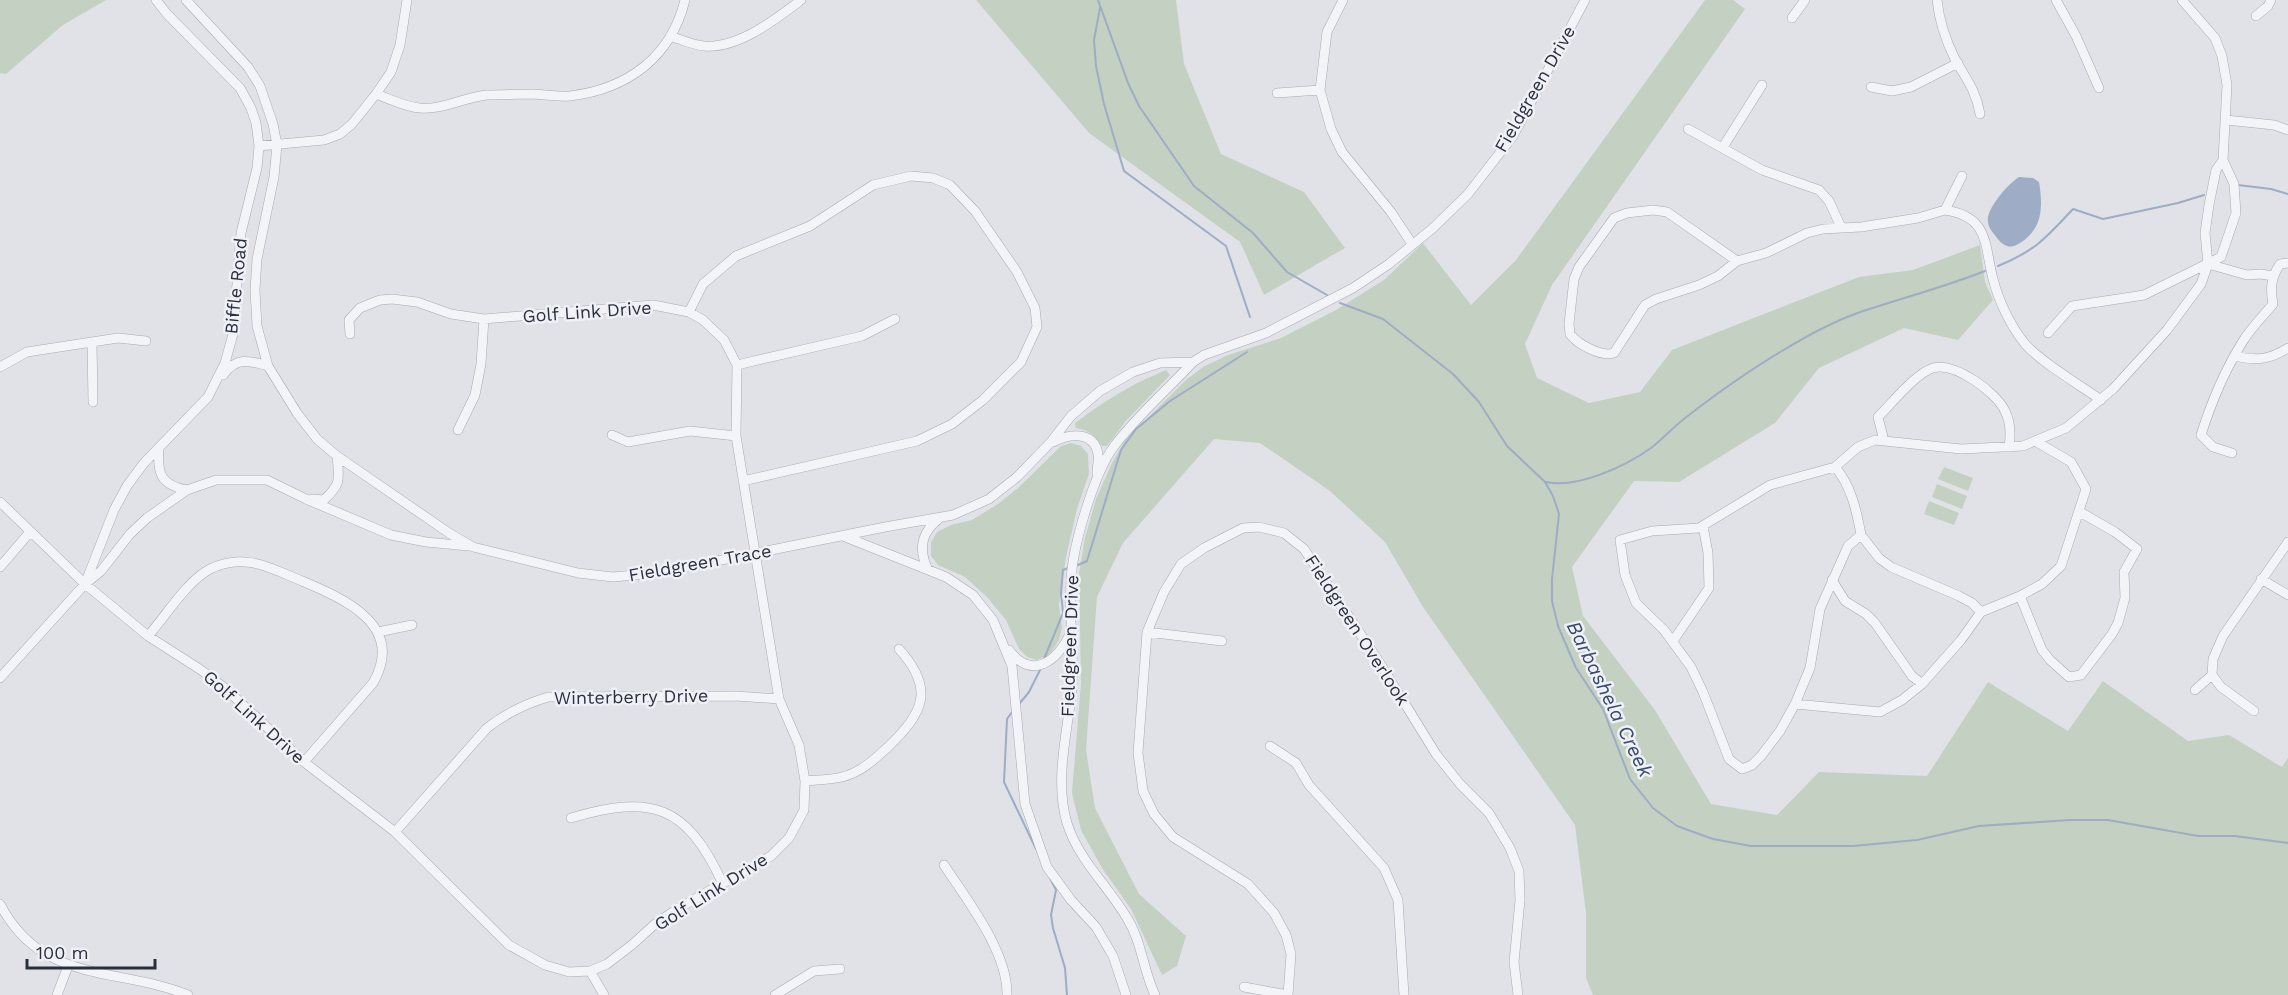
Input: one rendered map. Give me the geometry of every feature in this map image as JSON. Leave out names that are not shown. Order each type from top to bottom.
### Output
[{"type":"street","name":"Biffle Road","points":[[0,678],[85,584],[114,510],[127,486],[144,463],[208,397],[225,363],[233,334],[241,233],[257,168],[259,146],[256,123],[240,88],[156,0]]},
{"type":"street","name":"Biffle Road","points":[[186,0],[248,67],[260,86],[273,124],[277,145],[274,177],[257,259],[255,290]]},
{"type":"street","points":[[259,146],[324,140],[339,134],[352,124],[391,72],[400,45],[407,0]]},
{"type":"street","points":[[376,94],[410,107],[422,108],[475,96],[516,94],[569,96],[618,83],[640,70],[659,54],[672,37],[685,0]]},
{"type":"street","points":[[672,37],[706,46],[726,43],[771,23],[801,0]]},
{"type":"street","points":[[1342,0],[1327,32],[1320,90],[1331,129],[1342,152],[1391,212],[1412,243]]},
{"type":"street","name":"Fieldgreen Drive","points":[[1155,995],[1148,982],[1143,954],[1129,920],[1076,844],[1064,808],[1062,784],[1072,674],[1071,580],[1075,554],[1096,480],[1115,445],[1193,362],[1204,355],[1266,333],[1353,288],[1389,264],[1433,228],[1468,194],[1513,136],[1585,0]]},
{"type":"street","points":[[1792,18],[1805,0]]},
{"type":"street","points":[[1937,0],[1940,18],[1958,63],[1969,79],[1980,114]]},
{"type":"street","points":[[2056,0],[2076,36],[2099,88]]},
{"type":"street","points":[[2048,333],[2072,306],[2144,295],[2221,257],[2236,213],[2234,184],[2223,160],[2227,85],[2223,56],[2215,38],[2182,0]]},
{"type":"street","points":[[2256,16],[2268,6],[2271,0]]},
{"type":"street","points":[[197,42],[211,28]]},
{"type":"street","points":[[1871,87],[1892,91],[1911,87],[1958,63]]},
{"type":"street","points":[[1723,147],[1762,85]]},
{"type":"street","points":[[1277,93],[1320,90]]},
{"type":"street","points":[[2226,120],[2274,125],[2288,130]]},
{"type":"street","points":[[1688,129],[1762,170],[1819,190],[1829,201],[1841,227]]},
{"type":"street","points":[[1861,535],[1848,546],[1820,609],[1810,668],[1795,704],[1780,731],[1761,756],[1752,765],[1742,769],[1729,759],[1691,667],[1673,641],[1636,603],[1624,575],[1620,540],[1652,531],[1699,528],[1770,485],[1835,467],[1858,447],[1875,440],[1961,449],[2009,447],[2023,446],[2066,428],[2101,400],[2167,330],[2201,284],[2208,264],[2205,233],[2209,205],[2216,170],[2223,160]]},
{"type":"street","points":[[689,312],[704,284],[736,256],[810,226],[873,184],[911,176],[933,178],[950,185],[975,211],[1017,272],[1035,308],[1037,327],[1021,362],[983,400],[952,424],[917,441],[743,481]]},
{"type":"street","points":[[1945,210],[1962,176]]},
{"type":"street","points":[[1737,261],[1667,212],[1653,210],[1619,215],[1610,221],[1577,273],[1569,324],[1570,334],[1585,346],[1605,354],[1614,353],[1645,305],[1718,276],[1737,261],[1766,253],[1807,232],[1895,222],[1945,210],[1978,225],[1987,241],[1993,277],[2001,304],[2026,345],[2101,400]]},
{"type":"street","points":[[2232,453],[2213,447],[2201,435],[2208,412],[2244,339],[2272,304],[2270,289],[2273,276],[2280,264],[2288,263]]},
{"type":"street","points":[[2208,264],[2247,275],[2273,276]]},
{"type":"street","name":"Fieldgreen Trace","points":[[255,290],[257,326],[268,366],[317,439],[337,456],[473,547],[579,573],[613,577],[657,573],[953,515],[988,499],[1017,477],[1050,443],[1077,410],[1100,390],[1133,372],[1160,363],[1193,362]]},
{"type":"street","name":"Golf Link Drive","points":[[0,502],[85,584],[148,636],[201,669],[226,689],[304,762],[395,832],[509,945],[545,965],[569,972],[590,971],[607,964],[655,924],[722,882],[771,856],[789,838],[804,810],[805,781],[799,745],[779,699],[736,436],[737,365],[724,340],[703,320],[689,312],[653,305],[484,319],[451,314],[417,302],[392,298],[360,308],[349,320],[350,334]]},
{"type":"street","points":[[458,430],[475,395],[481,364],[484,319]]},
{"type":"street","points":[[737,365],[862,336],[895,319]]},
{"type":"street","points":[[0,367],[27,352],[118,338],[146,341]]},
{"type":"street","points":[[92,342],[93,402]]},
{"type":"street","points":[[2235,356],[2255,360],[2267,359],[2288,348]]},
{"type":"street","points":[[208,397],[231,364],[247,362],[268,366]]},
{"type":"street","points":[[1884,441],[1878,417],[1919,378],[1931,369],[1943,367],[1961,373],[1996,396],[2009,422],[2011,434],[2009,447]]},
{"type":"street","points":[[612,435],[628,442],[690,431],[736,436]]},
{"type":"street","points":[[1050,443],[1064,436],[1078,435],[1087,439],[1098,453],[1096,480]]},
{"type":"street","points":[[1795,704],[1880,712],[1902,700],[1922,684],[1961,640],[1981,612],[2042,584],[2061,566],[2086,489],[2070,462],[2035,441]]},
{"type":"street","points":[[159,449],[158,468],[161,477],[168,483],[187,490]]},
{"type":"street","points":[[306,499],[324,500],[335,490],[339,481],[337,456]]},
{"type":"street","points":[[1835,467],[1842,474],[1849,490],[1861,535],[1879,558],[1891,567],[1972,603],[1981,612]]},
{"type":"street","points":[[85,584],[101,572],[130,534],[147,518],[187,490],[216,480],[267,480],[391,535],[426,542],[473,547]]},
{"type":"street","points":[[2020,596],[2042,650],[2069,677],[2081,675],[2118,623],[2125,598],[2124,572],[2137,549],[2115,532],[2080,512]]},
{"type":"street","points":[[928,570],[923,560],[922,542],[931,525],[942,517]]},
{"type":"street","points":[[1673,641],[1709,588],[1708,553],[1703,526]]},
{"type":"street","name":"Fieldgreen Overlook","points":[[1288,995],[1291,954],[1286,935],[1274,913],[1248,885],[1173,837],[1154,814],[1143,791],[1138,753],[1147,632],[1164,592],[1181,564],[1204,548],[1243,528],[1259,527],[1284,533],[1300,544],[1381,665],[1436,754],[1460,784],[1489,813],[1510,848],[1519,872],[1520,891],[1514,962],[1518,995]]},
{"type":"street","points":[[0,567],[30,532]]},
{"type":"street","points":[[843,536],[946,577],[973,595],[993,620],[1012,666],[1025,804],[1047,867],[1071,900],[1096,927],[1113,956],[1126,995]]},
{"type":"street","points":[[2195,690],[2212,675],[2217,647],[2288,542]]},
{"type":"street","points":[[148,636],[190,586],[209,570],[234,561],[254,561],[338,596],[365,614],[378,632],[383,653],[380,672],[304,762]]},
{"type":"street","points":[[2262,579],[2288,595]]},
{"type":"street","points":[[1832,580],[1845,601],[1866,614],[1875,623],[1912,676],[1922,684]]},
{"type":"street","points":[[378,632],[412,625]]},
{"type":"street","points":[[1147,632],[1222,641]]},
{"type":"street","points":[[1004,643],[1015,658],[1023,663],[1040,665],[1050,661],[1058,653],[1070,633]]},
{"type":"street","points":[[805,781],[843,777],[860,770],[880,755],[915,718],[920,700],[919,680],[913,665],[899,649]]},
{"type":"street","points":[[2212,675],[2221,687],[2254,711]]},
{"type":"street","name":"Winterberry Drive","points":[[395,832],[487,728],[524,705],[548,697],[736,696],[779,699]]},
{"type":"street","points":[[1270,746],[1296,763],[1309,784],[1384,868],[1398,900],[1404,995]]},
{"type":"street","points":[[571,818],[604,808],[651,808],[672,814],[689,827],[710,856],[722,882]]},
{"type":"street","points":[[944,865],[995,947],[1004,970],[1007,995]]},
{"type":"street","points":[[0,904],[9,922],[37,950],[68,966],[188,995]]},
{"type":"street","points":[[57,995],[68,966]]},
{"type":"street","points":[[775,995],[814,971],[840,969]]},
{"type":"street","points":[[590,971],[604,995]]},
{"type":"street","points":[[1244,987],[1288,995]]},
{"type":"green space","points":[[0,0],[106,0],[63,25],[6,74],[0,73]]},
{"type":"green space","points":[[976,0],[1176,0],[1184,64],[1221,154],[1304,192],[1345,248],[1264,295],[1240,242],[1089,133]]},
{"type":"green space","points":[[1705,0],[1733,0],[1745,9],[1552,285],[1525,344],[1537,378],[1589,403],[1640,392],[1672,350],[1859,277],[1913,270],[1980,245],[1985,282],[1993,300],[1958,340],[1904,328],[1819,368],[1775,423],[1679,482],[1634,481],[1572,567],[1583,616],[1655,710],[1711,804],[1777,815],[1819,772],[1927,776],[1988,682],[2068,731],[2103,681],[2188,741],[2229,735],[2282,767],[2288,758],[2288,995],[1593,995],[1586,978],[1586,913],[1575,825],[1423,607],[1385,542],[1330,491],[1260,443],[1214,439],[1123,543],[1097,597],[1086,750],[1095,808],[1139,894],[1186,936],[1177,966],[1162,975],[1131,909],[1102,868],[1081,830],[1072,793],[1081,684],[1079,573],[1085,538],[1096,499],[1112,463],[1125,440],[1187,379],[1203,367],[1228,355],[1281,338],[1336,310],[1384,280],[1423,243],[1471,305],[1516,260]]},
{"type":"green space","points":[[1166,370],[1170,375],[1125,422],[1107,446],[1102,446],[1088,432],[1076,428],[1075,423],[1108,400]]},
{"type":"green space","points":[[1071,443],[1081,446],[1088,454],[1089,474],[1077,509],[1066,557],[1059,605],[1062,628],[1059,640],[1050,654],[1037,660],[1027,657],[1019,649],[1006,620],[987,597],[965,577],[938,565],[931,556],[931,542],[937,532],[951,525],[972,520],[998,504],[1061,446]]},
{"type":"green space","points":[[1944,467],[1973,478],[1968,491],[1938,479]]},
{"type":"green space","points":[[1937,484],[1967,496],[1962,509],[1932,497]]},
{"type":"green space","points":[[1929,501],[1959,513],[1954,525],[1924,514]]},
{"type":"water","points":[[2019,177],[2033,178],[2039,182],[2040,216],[2028,237],[2009,247],[2001,242],[1993,232],[1988,224],[1988,217],[2000,195]]},
{"type":"waterway","name":"Barbashela Creek","points":[[1098,0],[1128,83],[1139,106],[1194,186],[1253,233],[1287,272],[1327,295]]},
{"type":"waterway","points":[[1100,8],[1094,40],[1096,66],[1104,104],[1124,171],[1226,246],[1250,317]]},
{"type":"waterway","points":[[2238,185],[2271,189],[2288,194]]},
{"type":"waterway","points":[[1998,266],[2022,255],[2039,243],[2073,209],[2103,219],[2204,195]]},
{"type":"waterway","points":[[1546,482],[1572,482],[1586,479],[1628,462],[1651,448],[1684,419],[1758,366],[1827,326],[1855,314],[1985,271]]},
{"type":"waterway","name":"Barbashela Creek","points":[[1340,303],[1383,319],[1453,374],[1479,402],[1507,446],[1545,482],[1559,514],[1552,579],[1552,601],[1558,626],[1576,668],[1603,709],[1630,779],[1653,808],[1677,826],[1713,839],[1751,846],[1853,846],[1917,840],[1979,826],[2108,820],[2198,836],[2235,836],[2288,843]]},
{"type":"waterway","points":[[1078,565],[1087,561],[1121,450],[1136,429],[1170,401],[1247,352]]},
{"type":"waterway","points":[[1044,659],[1063,613],[1061,593],[1063,570],[1068,568]]},
{"type":"waterway","points":[[1020,703],[1029,692],[1040,670]]},
{"type":"waterway","points":[[1012,712],[1007,719],[1004,782],[1036,849]]},
{"type":"waterway","points":[[1050,878],[1056,890],[1051,915],[1065,968],[1067,995]]}]
